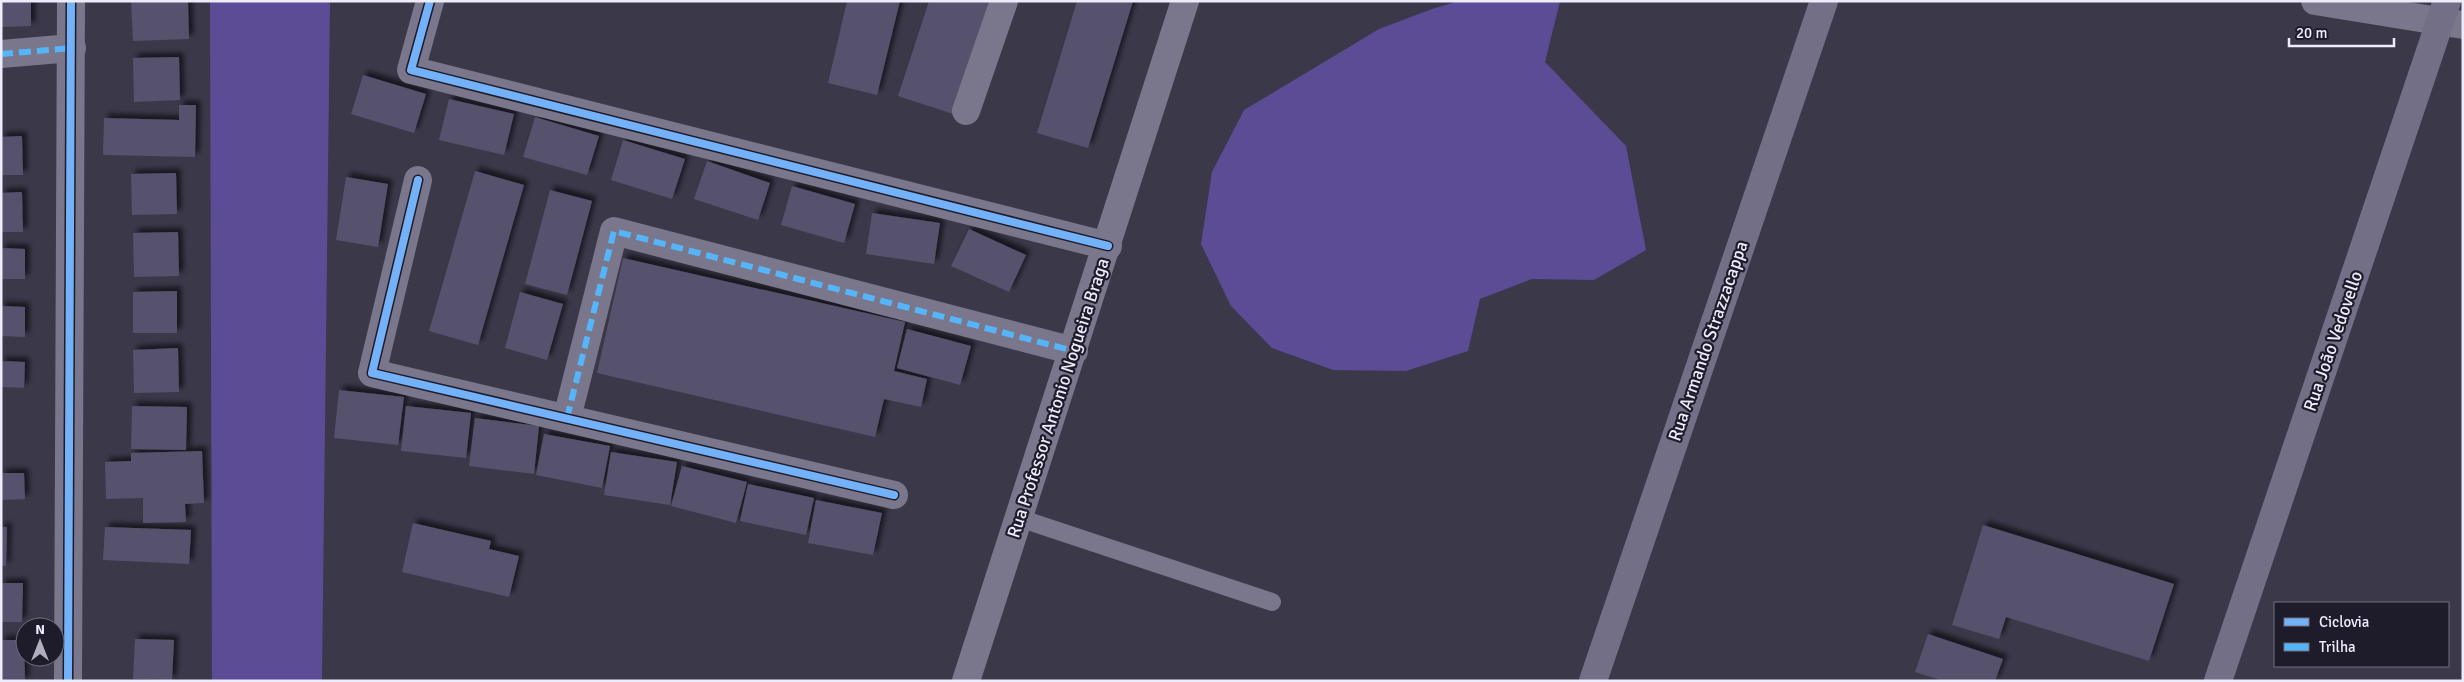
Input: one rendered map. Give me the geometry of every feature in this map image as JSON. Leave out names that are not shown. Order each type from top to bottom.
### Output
[{"type":"main road","name":"Rua Armando Strazzacappa","points":[[1593,681],[1824,1]]},
{"type":"main road","name":"Rua João Vedovello","points":[[2218,681],[2450,16]]},
{"type":"street","points":[[68,681],[71,1]]},
{"type":"street","points":[[430,1],[411,70],[1108,246]]},
{"type":"street","points":[[966,112],[1004,1]]},
{"type":"street","name":"Rua Professor Antonio Nogueira Braga","points":[[966,681],[1108,246],[1185,1]]},
{"type":"street","points":[[2315,1],[2450,16]]},
{"type":"street","points":[[1,54],[72,48]]},
{"type":"street","points":[[418,180],[372,373],[894,495]]},
{"type":"street","points":[[567,418],[614,231],[1074,351]]},
{"type":"lane","points":[[1019,518],[1272,602]]},
{"type":"shaded area","points":[[210,1],[330,1],[322,681],[212,681]]},
{"type":"shaded area","points":[[1459,1],[1560,1],[1545,62],[1626,146],[1646,250],[1594,280],[1532,279],[1480,299],[1468,351],[1406,371],[1333,370],[1272,348],[1231,306],[1201,244],[1212,172],[1244,110],[1379,29]]},
{"type":"building","points":[[1,1],[31,1],[31,26],[1,27]]},
{"type":"building","points":[[131,1],[188,1],[189,39],[133,41]]},
{"type":"building","points":[[847,1],[900,1],[877,95],[828,83]]},
{"type":"building","points":[[929,1],[997,1],[959,116],[898,96]]},
{"type":"building","points":[[1077,1],[1133,1],[1088,148],[1037,133]]},
{"type":"building","points":[[179,57],[180,100],[134,102],[133,58]]},
{"type":"building","points":[[363,75],[426,94],[414,133],[351,114]]},
{"type":"building","points":[[449,99],[514,114],[504,155],[439,140]]},
{"type":"building","points":[[179,105],[196,105],[195,157],[103,155],[104,118],[179,120]]},
{"type":"building","points":[[535,117],[599,136],[587,175],[523,157]]},
{"type":"building","points":[[22,136],[23,175],[1,175],[1,137]]},
{"type":"building","points":[[623,140],[685,159],[672,199],[611,180]]},
{"type":"building","points":[[707,161],[770,183],[758,220],[694,199]]},
{"type":"building","points":[[475,171],[524,185],[478,345],[429,331]]},
{"type":"building","points":[[176,173],[177,214],[132,215],[131,174]]},
{"type":"building","points":[[346,177],[388,184],[378,247],[336,240]]},
{"type":"building","points":[[792,186],[855,204],[844,243],[781,225]]},
{"type":"building","points":[[550,190],[592,201],[567,295],[525,284]]},
{"type":"building","points":[[22,192],[23,232],[1,232],[1,193]]},
{"type":"building","points":[[872,213],[940,223],[934,264],[866,254]]},
{"type":"building","points":[[969,229],[1026,255],[1009,292],[951,266]]},
{"type":"building","points":[[178,232],[179,276],[134,277],[133,233]]},
{"type":"building","points":[[1,248],[25,249],[25,279],[1,279]]},
{"type":"building","points":[[623,258],[905,322],[894,371],[927,379],[921,407],[884,399],[875,437],[597,373]]},
{"type":"building","points":[[177,291],[177,333],[133,333],[133,292]]},
{"type":"building","points":[[520,292],[563,304],[547,360],[505,348]]},
{"type":"building","points":[[1,306],[25,307],[25,337],[1,336]]},
{"type":"building","points":[[907,329],[971,346],[960,385],[897,368]]},
{"type":"building","points":[[178,348],[179,392],[134,393],[133,350]]},
{"type":"building","points":[[1,361],[25,362],[24,388],[1,387]]},
{"type":"building","points":[[339,390],[404,397],[398,445],[334,438]]},
{"type":"building","points":[[132,406],[187,407],[186,450],[131,449]]},
{"type":"building","points":[[406,406],[471,413],[466,458],[401,451]]},
{"type":"building","points":[[475,418],[539,426],[534,474],[469,466]]},
{"type":"building","points":[[544,434],[610,446],[602,488],[536,475]]},
{"type":"building","points":[[202,451],[204,503],[185,504],[186,522],[143,523],[143,498],[106,499],[105,462],[131,461],[131,453]]},
{"type":"building","points":[[611,452],[677,462],[670,505],[604,495]]},
{"type":"building","points":[[682,466],[747,482],[736,523],[671,506]]},
{"type":"building","points":[[1,473],[24,473],[25,499],[1,500]]},
{"type":"building","points":[[748,484],[814,498],[806,535],[740,521]]},
{"type":"building","points":[[816,500],[882,513],[873,555],[808,543]]},
{"type":"building","points":[[413,523],[491,541],[489,549],[519,556],[509,597],[402,572]]},
{"type":"building","points":[[1983,525],[2174,584],[2149,661],[2006,617],[1999,639],[1952,625]]},
{"type":"building","points":[[1,527],[7,527],[6,566],[1,566]]},
{"type":"building","points":[[105,527],[191,530],[189,564],[103,560]]},
{"type":"building","points":[[1,583],[23,583],[22,617],[15,617],[15,622],[1,622]]},
{"type":"building","points":[[1928,634],[2003,659],[1995,681],[1943,681],[1915,672]]},
{"type":"building","points":[[135,639],[174,640],[172,680],[133,679]]},
{"type":"building","points":[[1,640],[15,640],[15,667],[25,667],[25,681],[1,681]]},
{"type":"marked path","points":[[1,54],[72,48]]},
{"type":"marked path","points":[[567,418],[614,231],[1074,351]]},
{"type":"cycle path","points":[[68,681],[71,1]]},
{"type":"cycle path","points":[[430,1],[411,70],[1108,246]]},
{"type":"cycle path","points":[[418,180],[372,373],[894,495]]}]
